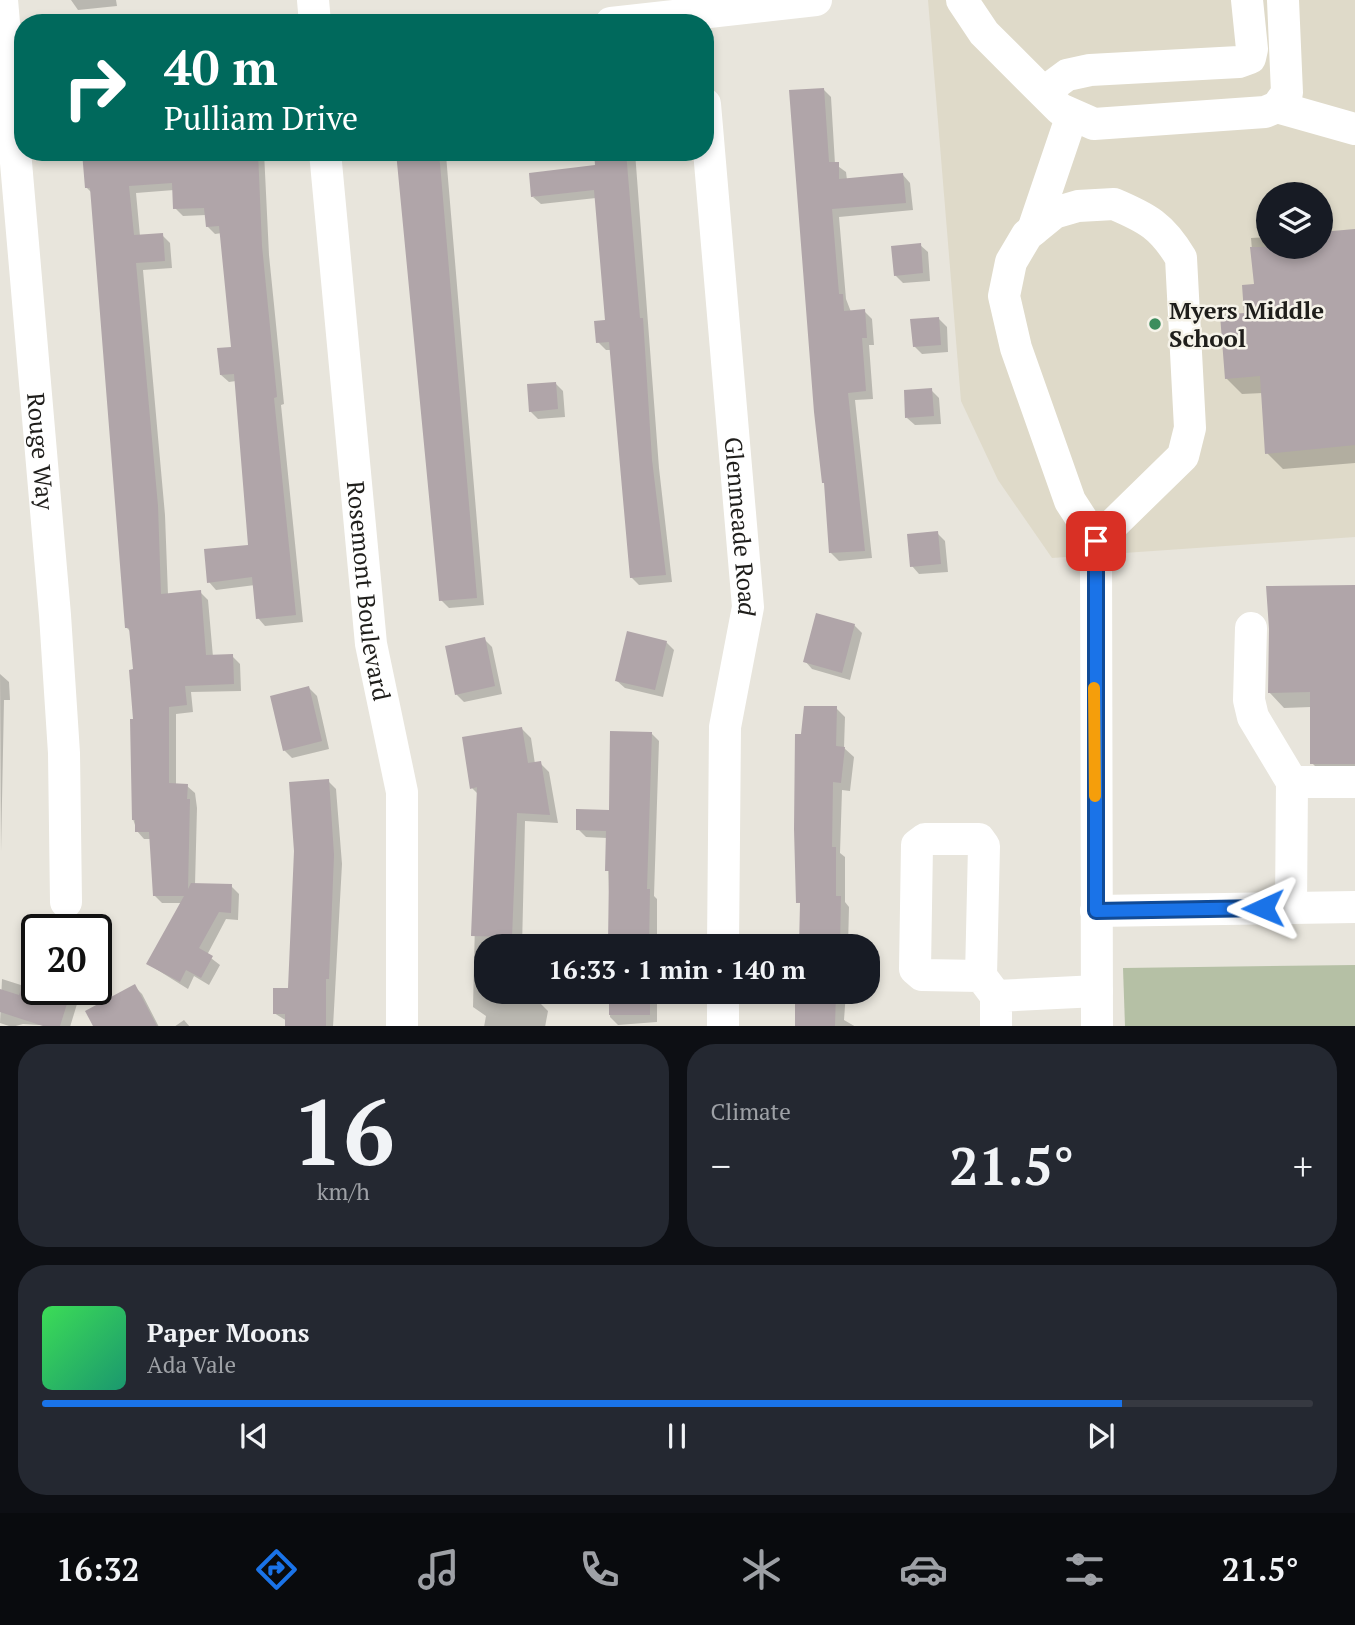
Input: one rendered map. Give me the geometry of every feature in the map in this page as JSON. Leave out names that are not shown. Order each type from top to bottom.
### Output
[{"type":"street","name":"Rouge Way","points":[[2,0],[14,124]]},
{"type":"street","points":[[694,13],[816,0]]},
{"type":"street","points":[[962,0],[984,33],[1060,108],[1094,124],[1253,113],[1277,107],[1355,129]]},
{"type":"street","points":[[1044,92],[1066,75],[1090,69],[1238,62],[1250,58],[1252,49],[1247,0]]},
{"type":"street","points":[[1277,107],[1287,93],[1283,0]]},
{"type":"street","points":[[1072,115],[1033,230],[1011,262],[1004,296],[1016,348],[1070,501],[1096,541],[1097,1026]]},
{"type":"street","name":"Rouge Way","points":[[17,161],[55,615],[64,753],[66,902]]},
{"type":"street","name":"Rosemont Boulevard","points":[[326,161],[371,644],[401,792],[402,1026]]},
{"type":"street","name":"Glenmeade Road","points":[[710,161],[748,607],[726,727],[723,934]]},
{"type":"street","points":[[1033,230],[1054,213],[1078,206],[1114,204],[1149,219],[1170,239],[1181,258],[1190,428],[1183,457],[1096,541]]},
{"type":"street","points":[[1251,628],[1249,700],[1253,717],[1292,782],[1291,908]]},
{"type":"street","points":[[1292,782],[1355,782]]},
{"type":"street","points":[[1096,911],[1355,907]]},
{"type":"street","points":[[996,1026],[988,986],[1097,991]]},
{"type":"street","points":[[723,1004],[723,1026]]},
{"type":"shaded area","name":"Myers Middle School","points":[[928,0],[1355,0],[1355,537],[1052,558],[998,480],[961,401]]},
{"type":"green space","points":[[1355,965],[1355,1026],[1125,1026],[1123,968]]},
{"type":"building","points":[[824,88],[829,162],[839,162],[839,179],[903,173],[906,203],[832,209],[839,294],[843,294],[844,311],[865,309],[867,338],[862,338],[866,391],[848,393],[865,551],[829,553],[824,483],[814,412],[789,90]]},
{"type":"building","points":[[83,161],[258,161],[262,246],[277,397],[274,398],[296,615],[256,619],[252,577],[207,583],[204,549],[248,545],[234,374],[220,375],[217,348],[231,347],[219,226],[206,227],[204,208],[173,209],[172,183],[129,186],[134,235],[163,233],[165,261],[136,263],[158,506],[161,594],[201,590],[206,655],[233,654],[234,684],[185,686],[187,705],[169,707],[169,783],[188,784],[187,799],[190,799],[188,889],[191,883],[232,884],[231,913],[219,912],[199,948],[213,956],[201,978],[186,970],[180,982],[146,964],[184,896],[153,896],[149,832],[135,832],[135,820],[132,820],[130,719],[133,719],[129,670],[133,669],[129,628],[125,628],[90,188],[85,188]]},
{"type":"building","points":[[397,161],[440,161],[477,598],[439,601]]},
{"type":"building","points":[[595,161],[627,161],[640,318],[643,318],[652,460],[666,575],[630,578],[609,342],[596,343],[594,321],[605,320],[594,190],[531,197],[529,173],[595,165]]},
{"type":"building","points":[[1355,229],[1355,445],[1265,454],[1260,376],[1225,379],[1220,315],[1244,313],[1242,285],[1254,284],[1250,247],[1256,247],[1256,259],[1333,259],[1333,231]]},
{"type":"building","points":[[921,243],[923,273],[894,276],[891,246]]},
{"type":"building","points":[[939,317],[941,345],[913,347],[910,319]]},
{"type":"building","points":[[556,382],[558,409],[529,412],[527,384]]},
{"type":"building","points":[[932,388],[934,416],[905,418],[904,390]]},
{"type":"building","points":[[938,531],[941,564],[910,567],[907,534]]},
{"type":"building","points":[[1355,585],[1355,764],[1310,764],[1310,692],[1268,693],[1269,629],[1266,586]]},
{"type":"building","points":[[816,613],[855,624],[842,673],[803,662]]},
{"type":"building","points":[[627,631],[667,641],[655,690],[615,681]]},
{"type":"building","points":[[485,637],[495,686],[455,695],[445,646]]},
{"type":"building","points":[[309,686],[322,741],[283,751],[270,696]]},
{"type":"building","points":[[804,706],[837,706],[836,746],[845,747],[841,783],[833,782],[832,847],[836,847],[836,896],[841,896],[840,934],[799,934],[800,903],[796,903],[794,829],[795,734],[801,734]]},
{"type":"building","points":[[522,727],[528,763],[541,761],[550,815],[517,813],[512,934],[471,936],[477,787],[470,789],[462,737]]},
{"type":"building","points":[[610,731],[652,732],[647,889],[650,889],[649,934],[608,934],[609,871],[605,871],[606,831],[576,830],[576,809],[609,810]]},
{"type":"building","points":[[329,779],[334,855],[329,979],[326,979],[326,1026],[285,1026],[285,1014],[273,1014],[273,988],[288,988],[294,851],[289,782]]},
{"type":"building","points":[[135,984],[157,1026],[93,1026],[85,1011],[96,1005],[112,1005],[112,996]]},
{"type":"building","points":[[0,989],[19,995],[21,990],[21,1005],[67,1005],[60,1026],[43,1026],[0,1012]]},
{"type":"building","points":[[609,1004],[650,1004],[650,1015],[609,1015]]},
{"type":"building","points":[[795,1004],[836,1004],[835,1026],[795,1026]]},
{"type":"slow traffic","points":[[1094,688],[1095,796]]},
{"type":"place","name":"Myers Middle School","points":[[1155,324]]},
{"type":"route","points":[[1096,541],[1096,911],[1263,908]]}]
